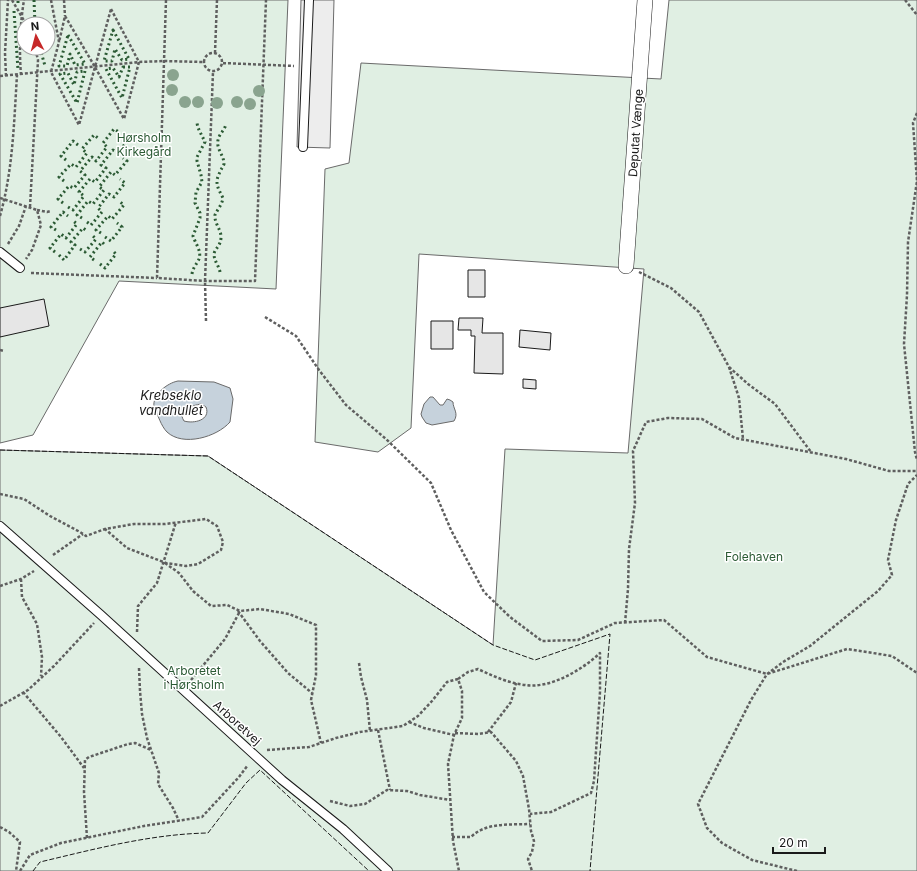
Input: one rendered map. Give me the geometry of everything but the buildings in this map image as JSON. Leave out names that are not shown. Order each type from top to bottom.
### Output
[{"type":"street","name":"Deputat Vænge","points":[[626,266],[645,0]]},
{"type":"lane","points":[[303,147],[309,0]]},
{"type":"lane","points":[[1,253],[20,268]]},
{"type":"lane","name":"Arboretvej","points":[[0,526],[101,615],[255,756],[282,780],[343,829],[388,871]]},
{"type":"path","points":[[6,76],[5,53],[8,0]]},
{"type":"path","points":[[12,0],[21,16]]},
{"type":"path","points":[[21,16],[24,0]]},
{"type":"path","points":[[51,0],[59,42]]},
{"type":"path","points":[[64,0],[66,16],[50,72],[79,125],[95,67],[110,9],[139,62],[124,119],[95,67],[66,16]]},
{"type":"path","points":[[157,278],[166,0]]},
{"type":"path","points":[[215,53],[217,0]]},
{"type":"path","points":[[37,210],[41,225],[32,250],[20,268],[31,273],[157,278],[205,282],[255,281],[266,0]]},
{"type":"path","points":[[905,0],[917,15]]},
{"type":"path","points":[[215,53],[206,56],[204,62],[207,70],[213,72],[219,70],[223,63]]},
{"type":"path","points":[[215,53],[220,56],[223,63]]},
{"type":"path","points":[[20,56],[21,74]]},
{"type":"path","points":[[1,253],[20,226],[28,207],[38,73],[37,56]]},
{"type":"path","points":[[0,76],[139,62],[204,62]]},
{"type":"path","points":[[223,63],[306,67]]},
{"type":"path","points":[[206,321],[205,282],[213,72]]},
{"type":"path","points":[[0,216],[5,199],[11,165],[17,75]]},
{"type":"path","points":[[917,113],[913,123],[917,182],[908,242],[904,344],[917,460]]},
{"type":"path","points":[[0,198],[37,210],[47,212],[51,211]]},
{"type":"path","points":[[626,266],[671,288],[699,312],[729,366],[739,398],[743,439]]},
{"type":"path","points":[[265,317],[296,336],[319,370],[346,405],[386,439],[431,482],[451,530],[484,592],[510,618],[542,641],[578,640],[615,623],[664,620],[707,657],[767,674],[847,649],[892,656],[917,673]]},
{"type":"path","points":[[0,350],[4,351]]},
{"type":"path","points":[[729,366],[748,384],[775,404],[811,452]]},
{"type":"path","points":[[625,622],[629,549],[635,503],[633,451],[646,422],[668,418],[702,419],[735,438],[846,459],[889,471],[917,471]]},
{"type":"path","points":[[797,871],[752,860],[722,843],[707,828],[698,804],[751,700],[767,674],[783,662],[810,646],[878,591],[892,574],[888,560],[896,520],[908,484],[917,475]]},
{"type":"path","points":[[0,494],[24,499],[50,516],[86,536],[105,529],[134,524],[206,519],[217,526],[223,542],[222,550],[198,564],[186,566],[163,562],[127,548],[105,529]]},
{"type":"path","points":[[134,645],[138,628],[138,606],[157,583],[176,522]]},
{"type":"path","points":[[0,586],[21,579],[84,534]]},
{"type":"path","points":[[163,562],[179,573],[193,591],[211,606],[227,604],[240,611],[260,609],[289,614],[316,625],[316,675],[311,700],[321,744]]},
{"type":"path","points":[[21,579],[22,597],[37,624],[42,657],[41,677]]},
{"type":"path","points":[[237,610],[260,642],[288,673],[312,694]]},
{"type":"path","points":[[182,690],[225,639],[239,613]]},
{"type":"path","points":[[0,706],[23,692],[54,666],[101,615]]},
{"type":"path","points":[[140,651],[140,691],[142,714],[151,750],[159,773],[158,784],[179,821]]},
{"type":"path","points":[[20,871],[30,855],[61,843],[202,817],[239,777],[255,756],[266,750],[309,747],[336,738],[403,726],[418,716],[447,682],[468,672],[478,669],[498,679],[525,686],[546,684],[568,675],[588,664],[600,654],[600,692],[594,781],[591,793],[551,812],[530,814]]},
{"type":"path","points":[[360,663],[361,677],[367,700],[370,731]]},
{"type":"path","points":[[458,678],[462,691],[462,718],[455,734],[448,764],[452,837],[459,871]]},
{"type":"path","points":[[488,732],[511,702],[516,683]]},
{"type":"path","points":[[23,692],[61,737],[84,768]]},
{"type":"path","points":[[409,722],[424,728],[455,734],[478,734],[491,732],[516,760],[523,776],[534,841],[532,852],[528,859],[532,871]]},
{"type":"path","points":[[378,730],[390,790]]},
{"type":"path","points":[[88,838],[84,792],[85,760],[89,757],[122,745],[135,743],[151,750]]},
{"type":"path","points":[[328,800],[350,806],[365,804],[387,790],[390,790],[407,791],[420,795],[450,800]]},
{"type":"path","points":[[452,837],[471,838],[476,832],[485,827],[530,824]]},
{"type":"path","points":[[0,827],[9,832],[20,842],[16,871]]},
{"type":"green space","name":"Hørsholm Kirkegård","points":[[0,0],[288,0],[276,289],[119,281],[33,435],[0,443]]},
{"type":"green space","points":[[669,0],[917,0],[917,871],[0,871],[0,450],[208,456],[493,645],[505,449],[628,453],[644,269],[419,254],[411,428],[378,452],[315,442],[325,169],[349,163],[361,63],[661,79]]},
{"type":"shaded area","points":[[301,0],[334,0],[330,148],[297,147]]},
{"type":"water","name":"Krebseklo vandhullet","points":[[174,382],[214,382],[230,388],[233,399],[230,422],[217,432],[200,438],[182,439],[167,432],[163,427],[154,407],[154,403],[155,398],[161,390]],"holes":[[[201,404],[206,407],[206,415],[201,420],[192,422],[184,421],[182,413],[186,408]]]},
{"type":"water","points":[[430,397],[433,397],[440,405],[443,405],[447,399],[453,402],[456,413],[454,421],[432,425],[426,423],[421,414],[424,404]]},
{"type":"hedge","points":[[34,0],[35,16]]},
{"type":"hedge","points":[[14,11],[18,70]]},
{"type":"hedge","points":[[113,30],[129,59],[122,60],[115,49],[112,61],[104,61],[113,30]]},
{"type":"hedge","points":[[68,35],[85,64],[75,65],[70,54],[67,66],[59,66],[68,35]]},
{"type":"hedge","points":[[42,56],[45,66]]},
{"type":"hedge","points":[[123,67],[130,67],[122,98],[106,69],[113,68],[119,77],[123,67]]},
{"type":"hedge","points":[[85,71],[77,103],[60,74],[68,73],[74,85],[77,72],[85,71]]},
{"type":"hedge","points":[[192,274],[200,256],[193,236],[200,218],[200,213],[195,203],[196,192],[202,182],[197,157],[205,142],[197,123]]},
{"type":"hedge","points":[[220,272],[214,257],[221,237],[215,215],[222,203],[223,198],[217,182],[218,176],[224,164],[218,143],[226,124]]},
{"type":"hedge","points":[[63,203],[58,199],[69,186],[74,188],[85,175],[80,171],[92,157],[96,161],[107,147],[103,143],[114,129],[119,132]]},
{"type":"hedge","points":[[64,181],[59,177],[71,164],[76,167],[87,153],[82,149],[94,135],[98,138]]},
{"type":"hedge","points":[[68,207],[73,210],[84,196],[79,192],[90,179],[95,182],[106,168],[101,165],[113,150],[118,153],[128,140],[124,136]]},
{"type":"hedge","points":[[66,160],[61,156],[73,141],[78,145]]},
{"type":"hedge","points":[[82,218],[77,215],[88,201],[93,204],[104,190],[99,187],[111,172],[115,175],[127,161],[123,158]]},
{"type":"hedge","points":[[87,222],[91,225],[102,212],[98,208],[109,194],[114,197],[125,183],[120,179]]},
{"type":"hedge","points":[[101,233],[96,230],[108,216],[112,219],[124,205],[119,201]]},
{"type":"hedge","points":[[56,230],[51,227],[63,212],[68,216]]},
{"type":"hedge","points":[[55,252],[50,248],[61,234],[66,238],[77,224],[72,220]]},
{"type":"hedge","points":[[105,237],[111,241],[122,227],[117,223]]},
{"type":"hedge","points":[[59,255],[64,260],[75,245],[71,242],[83,228],[87,231]]},
{"type":"hedge","points":[[80,249],[85,252],[96,239],[92,235]]},
{"type":"hedge","points":[[94,260],[90,257],[102,242],[106,246]]},
{"type":"hedge","points":[[100,264],[105,268],[116,254],[112,250]]},
{"type":"fence","points":[[0,450],[208,456],[493,645],[535,660],[610,634],[590,871]]},
{"type":"fence","points":[[33,871],[40,862],[102,847],[165,836],[208,833],[246,783],[260,770],[369,871]]},
{"type":"park label","name":"Folehaven","points":[[754,557]]},
{"type":"park label","name":"Arboretet i Hørsholm","points":[[194,678]]}]
